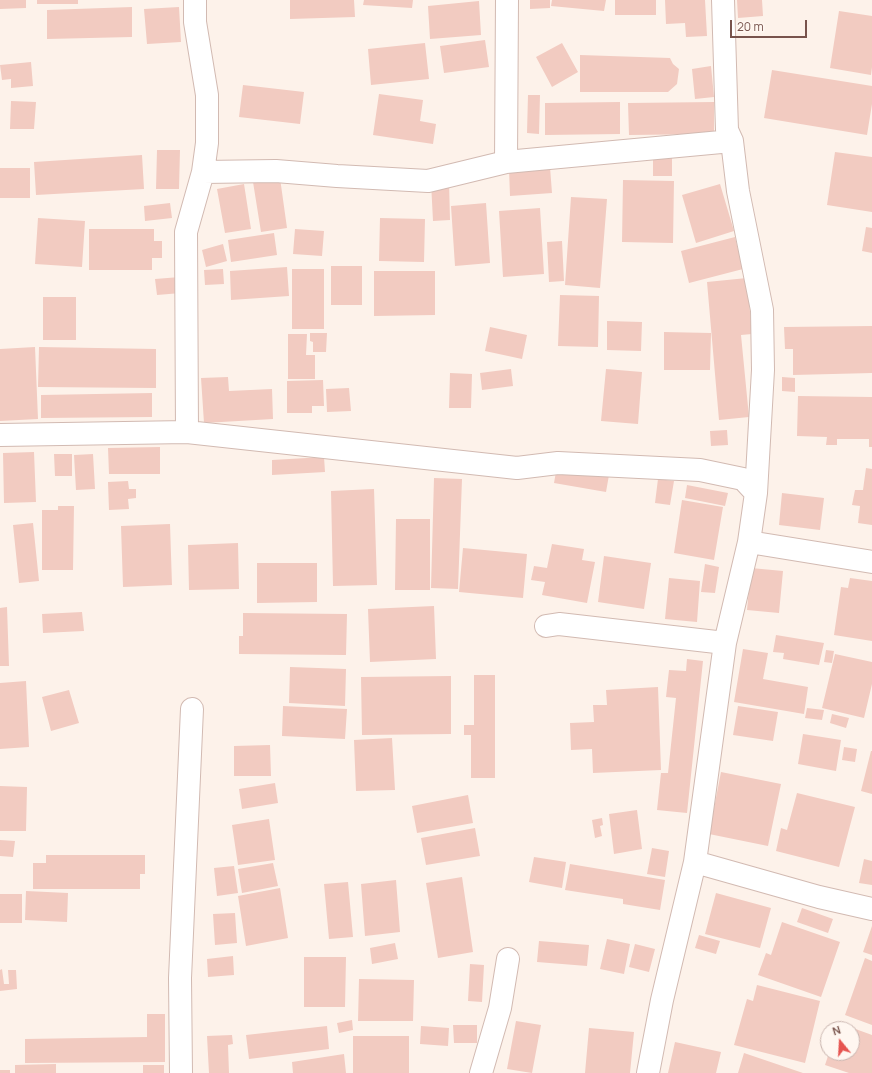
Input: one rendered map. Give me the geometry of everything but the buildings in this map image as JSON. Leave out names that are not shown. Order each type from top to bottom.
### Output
[{"type":"street","points":[[187,432],[186,232],[203,172],[207,143],[207,95],[195,22],[195,0]]},
{"type":"street","points":[[506,162],[508,0]]},
{"type":"street","points":[[648,1073],[662,1000],[695,862],[725,643],[749,542],[756,493],[763,370],[762,310],[738,191],[732,142],[727,130],[723,0]]},
{"type":"street","points":[[203,172],[276,171],[428,181],[506,162],[732,142]]},
{"type":"street","points":[[0,435],[187,432],[517,468],[558,463],[700,470],[743,479],[756,493]]},
{"type":"street","points":[[749,542],[872,562]]},
{"type":"street","points":[[546,626],[559,624],[725,643]]},
{"type":"street","points":[[181,1073],[180,978],[192,709]]},
{"type":"street","points":[[695,862],[819,897],[872,909]]},
{"type":"street","points":[[481,1073],[500,1008],[508,959]]}]
